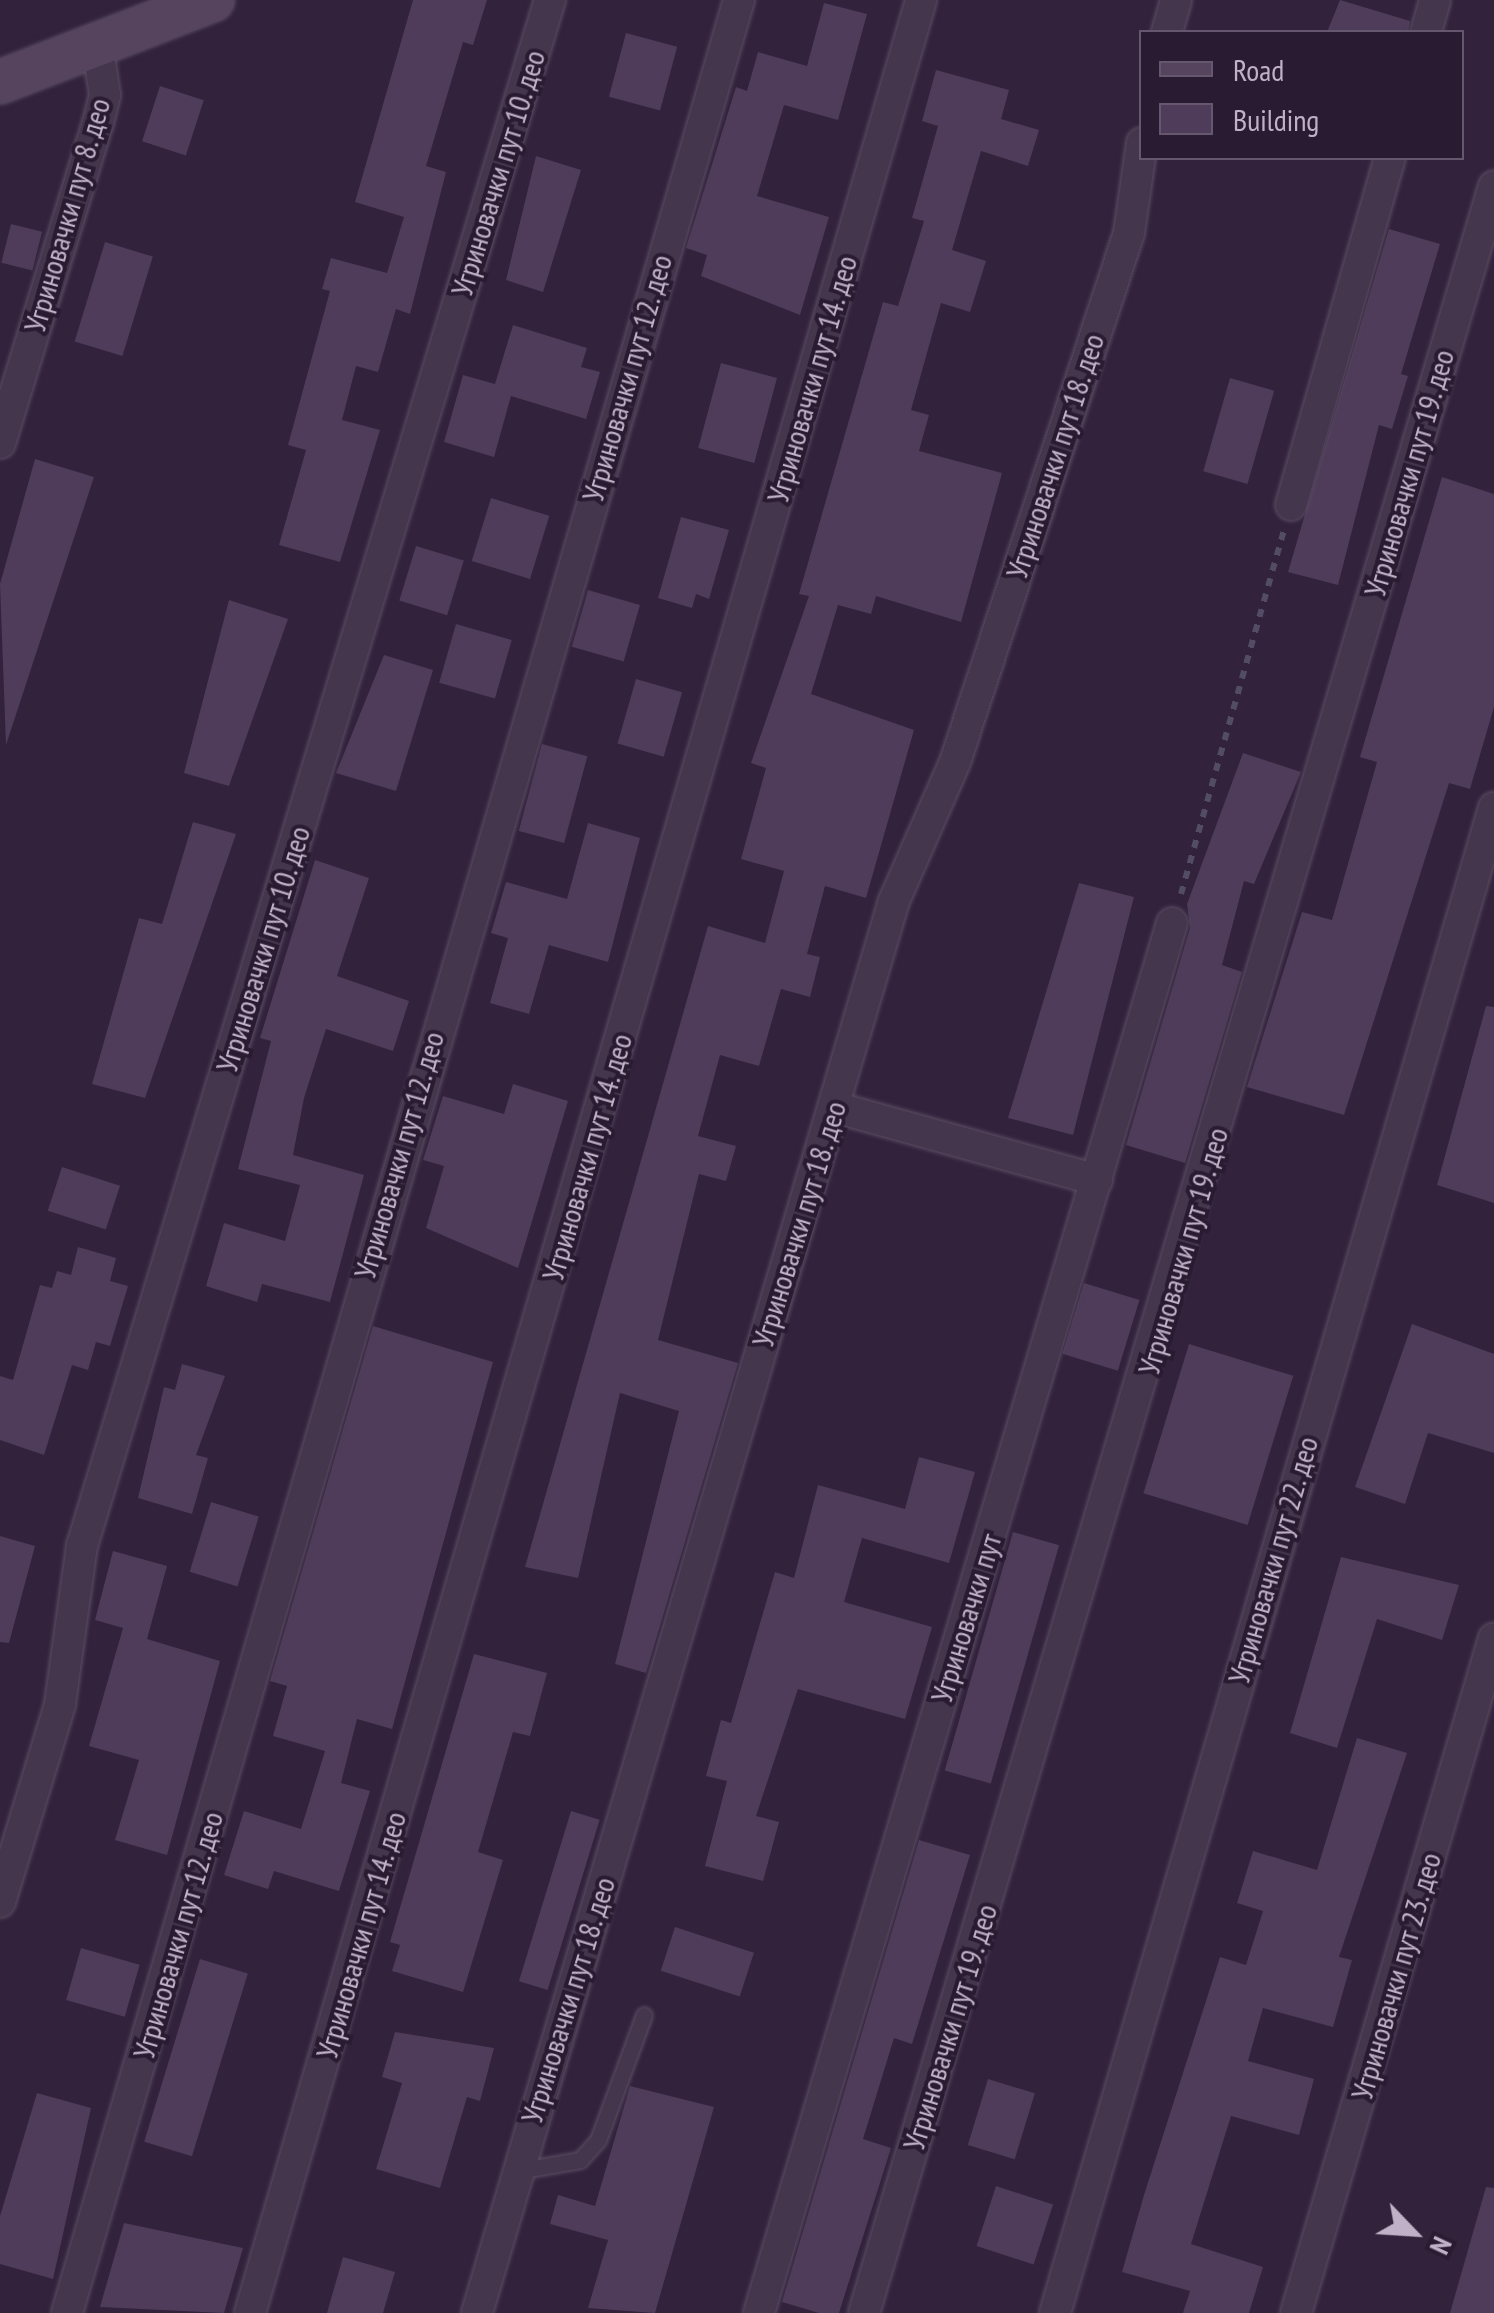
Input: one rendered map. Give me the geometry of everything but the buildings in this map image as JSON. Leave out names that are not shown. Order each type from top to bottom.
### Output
[{"type":"street","points":[[0,82],[213,0]]},
{"type":"street","name":"Угриновачки пут 10. део","points":[[0,1902],[60,1704],[82,1546],[550,0]]},
{"type":"street","name":"Угриновачки пут 12. део","points":[[67,2313],[739,0]]},
{"type":"street","name":"Угриновачки пут 14. део","points":[[250,2313],[921,0]]},
{"type":"street","points":[[1168,30],[1176,0]]},
{"type":"street","points":[[1427,30],[1435,0]]},
{"type":"street","name":"Угриновачки пут 8. део","points":[[0,443],[105,95],[97,44]]},
{"type":"street","name":"Угриновачки пут 18. део","points":[[477,2313],[894,901],[955,762],[1128,232],[1139,160]]},
{"type":"street","points":[[1291,505],[1389,160]]},
{"type":"street","name":"Угриновачки пут 19. део","points":[[864,2313],[1494,186]]},
{"type":"street","name":"Угриновачки пут 22. део","points":[[1056,2313],[1494,808]]},
{"type":"street","name":"Угриновачки пут","points":[[759,2313],[1172,923]]},
{"type":"street","points":[[834,1107],[1098,1180]]},
{"type":"street","name":"Угриновачки пут 23. део","points":[[1296,2313],[1494,1638]]},
{"type":"lane","points":[[517,2171],[580,2160],[598,2140],[644,2015]]},
{"type":"path","points":[[1172,923],[1291,505]]}]
